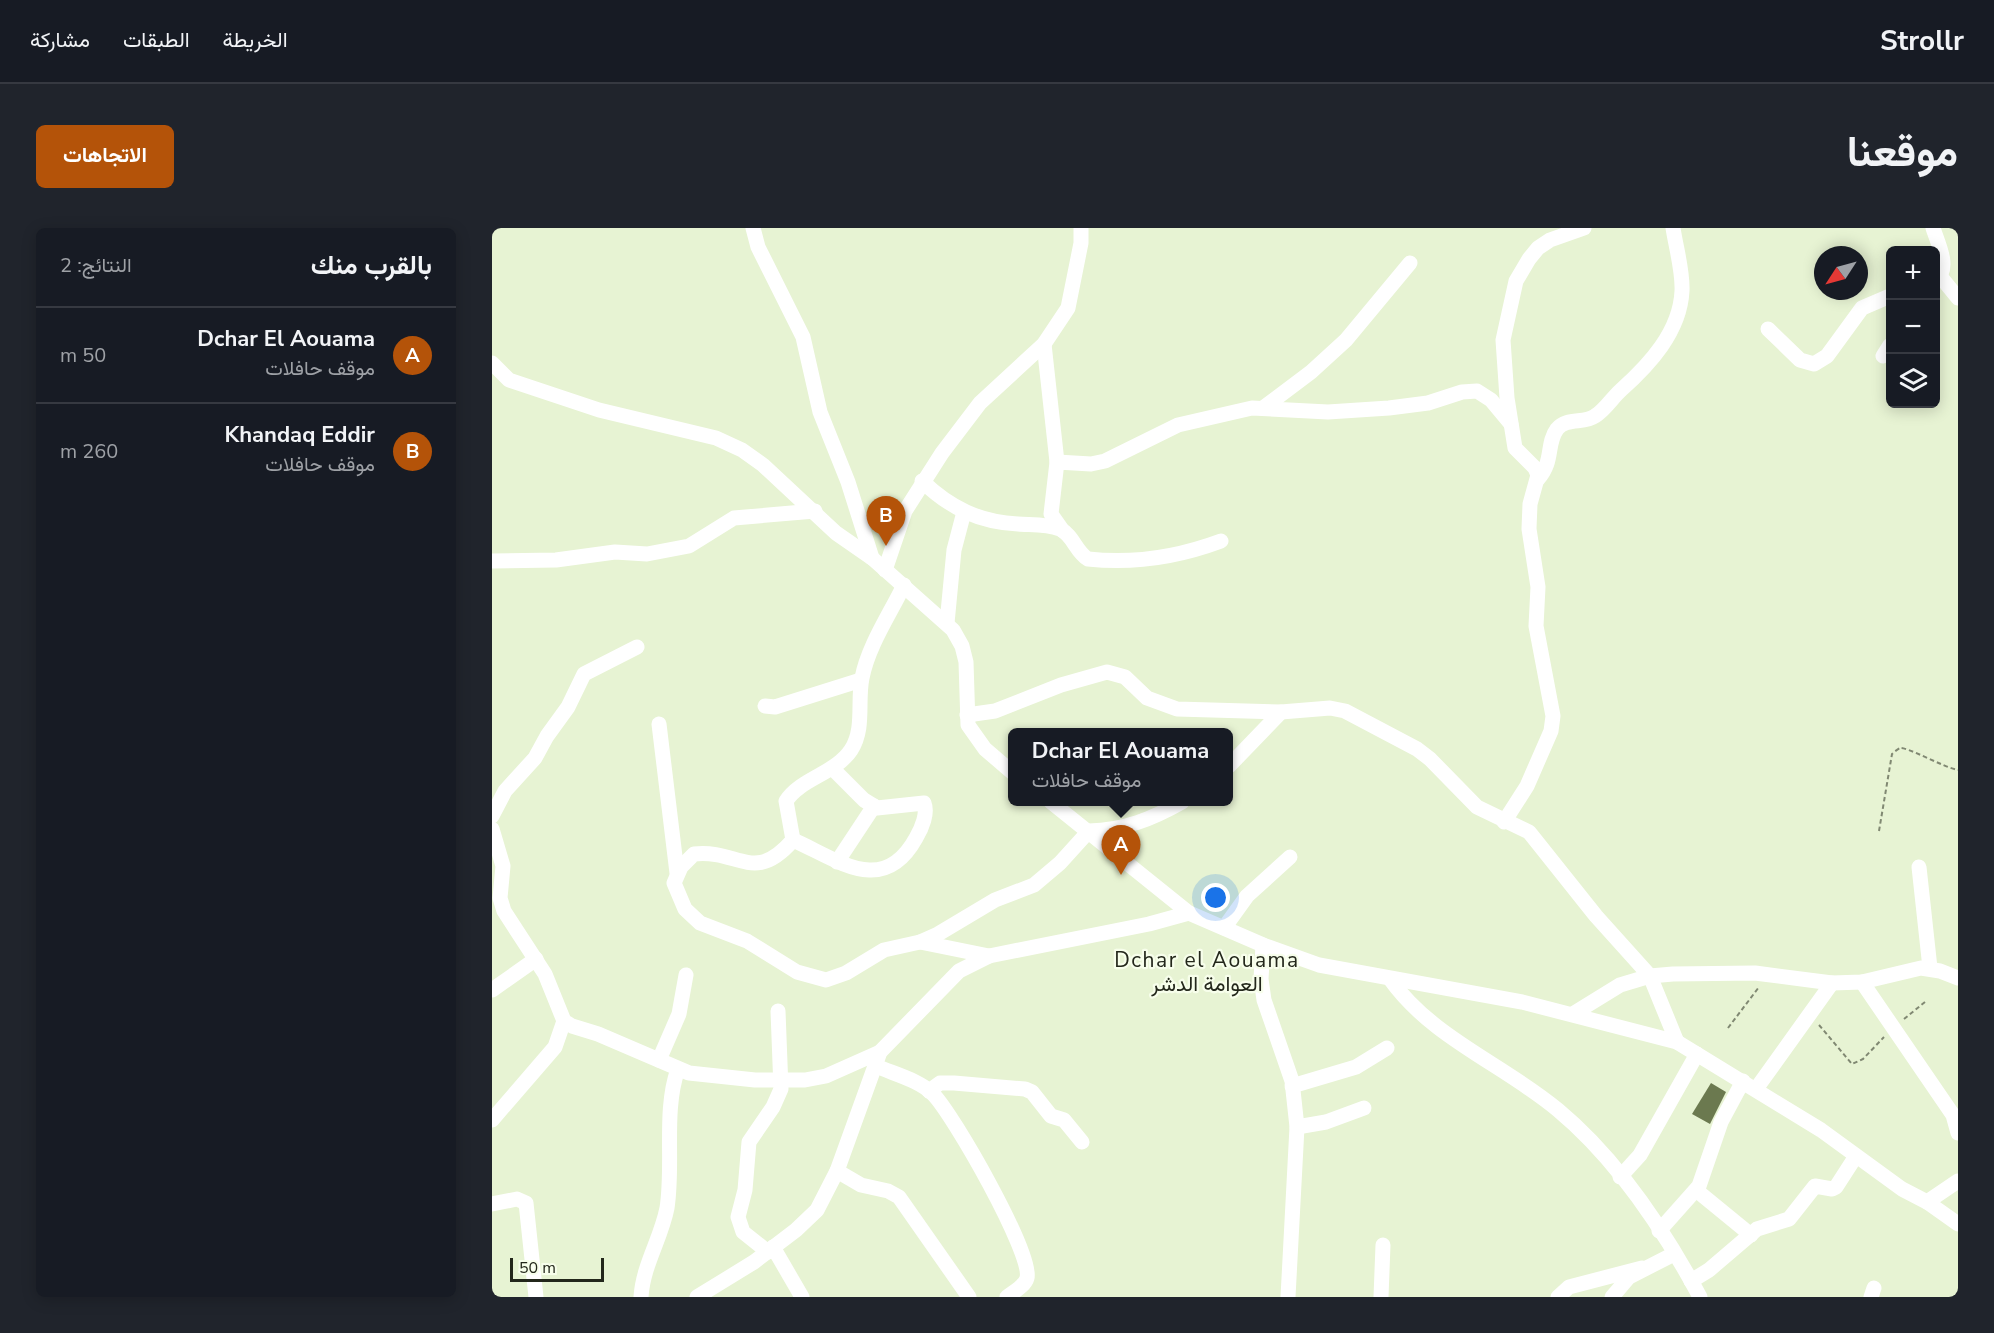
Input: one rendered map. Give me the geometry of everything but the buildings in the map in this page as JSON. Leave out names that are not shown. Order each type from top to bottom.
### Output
[{"type":"street","points":[[753,228],[758,248],[803,337],[820,412],[848,482],[872,558]]},
{"type":"street","points":[[885,570],[905,511],[922,481],[980,403],[1044,344],[1068,308],[1082,228]]},
{"type":"street","points":[[1538,479],[1536,468],[1515,448],[1503,340],[1516,281],[1538,248],[1562,234],[1584,228]]},
{"type":"street","points":[[1504,822],[1527,786],[1551,731],[1553,716],[1536,626],[1538,587],[1529,529],[1530,504],[1538,479],[1549,464],[1551,445],[1558,428],[1567,423],[1597,416],[1644,367],[1669,333],[1676,319],[1682,290],[1673,228]]},
{"type":"street","points":[[1933,228],[1938,246]]},
{"type":"street","points":[[1940,252],[1943,262],[1940,272]]},
{"type":"street","points":[[1263,408],[1311,372],[1346,340],[1410,263]]},
{"type":"street","points":[[1940,280],[1958,298]]},
{"type":"street","points":[[1768,328],[1800,360],[1814,364],[1827,356],[1862,308],[1886,298]]},
{"type":"street","points":[[1044,344],[1057,462],[1051,514],[1083,556],[1098,560],[1133,561],[1178,554],[1221,542]]},
{"type":"street","points":[[492,363],[509,380],[599,410],[716,438],[742,450],[763,465],[836,533],[872,558],[953,630],[964,654],[967,715],[973,736],[1008,768]]},
{"type":"street","points":[[1057,462],[1090,464],[1105,461],[1178,425],[1235,411],[1263,408],[1328,412],[1389,408],[1428,403],[1461,392],[1477,391],[1491,400],[1511,424]]},
{"type":"street","points":[[922,481],[938,496],[964,512],[1000,523],[1052,526],[1063,531]]},
{"type":"street","points":[[492,561],[556,560],[615,552],[647,554],[689,546],[734,518],[815,511]]},
{"type":"street","points":[[947,623],[954,550],[964,512]]},
{"type":"street","points":[[793,840],[786,801],[794,793],[832,769],[854,744],[861,715],[861,680],[866,664],[904,585]]},
{"type":"street","points":[[492,816],[505,791],[535,758],[546,736],[568,707],[584,674],[637,647]]},
{"type":"street","points":[[967,715],[995,711],[1070,682],[1107,672],[1125,677],[1147,698],[1177,710],[1281,712],[1330,708],[1345,711],[1430,759],[1477,807],[1504,822],[1522,827],[1536,839],[1596,916],[1650,976],[1677,1042]]},
{"type":"street","points":[[765,706],[775,707],[861,680]]},
{"type":"street","points":[[1233,762],[1281,712]]},
{"type":"street","points":[[659,724],[667,808],[677,873],[676,889],[691,917],[709,928],[747,941],[791,969],[818,980],[835,978],[884,950],[920,942],[994,900],[1034,885],[1060,863],[1089,831],[1114,830],[1135,824],[1172,806]]},
{"type":"street","points":[[793,840],[817,849],[837,862],[863,871],[875,871],[896,862],[913,844],[924,818],[924,803],[874,806],[864,801],[832,769]]},
{"type":"street","points":[[837,862],[874,806]]},
{"type":"street","points":[[1057,806],[1189,913],[1263,945],[1319,965],[1573,1014],[1677,1042],[1749,1085],[1902,1189],[1927,1202],[1958,1224]]},
{"type":"street","points":[[492,829],[503,866],[500,898],[502,905],[512,926],[536,959],[554,991],[564,1021],[555,1047],[493,1114]]},
{"type":"street","points":[[677,873],[690,857],[699,853],[762,864],[776,856],[793,840]]},
{"type":"street","points":[[1224,928],[1247,896],[1290,857]]},
{"type":"street","points":[[1919,867],[1930,968]]},
{"type":"street","points":[[697,1297],[770,1250],[817,1210],[837,1171],[878,1059],[941,987],[959,971],[989,956],[1149,924],[1189,913]]},
{"type":"street","points":[[920,942],[989,956]]},
{"type":"street","points":[[1263,945],[1261,979],[1264,999],[1292,1086],[1297,1127],[1288,1297]]},
{"type":"street","points":[[492,990],[536,959]]},
{"type":"street","points":[[1573,1014],[1602,994],[1650,976],[1769,975],[1832,983],[1862,982],[1911,969],[1930,968],[1958,978]]},
{"type":"street","points":[[659,1060],[679,1014],[686,975]]},
{"type":"street","points":[[1390,979],[1415,1010],[1558,1110],[1588,1138],[1659,1231],[1700,1297]]},
{"type":"street","points":[[1862,982],[1895,1027],[1953,1115],[1958,1133]]},
{"type":"street","points":[[1659,1231],[1696,1190],[1707,1169],[1708,1155],[1721,1122],[1832,983]]},
{"type":"street","points":[[778,1011],[781,1080],[773,1107],[749,1142],[745,1190],[738,1217],[742,1232],[770,1250],[802,1297]]},
{"type":"street","points":[[564,1021],[689,1073],[781,1080],[826,1076],[878,1059],[921,1084],[942,1106],[987,1180],[1019,1244],[1027,1278],[1024,1284],[1007,1297]]},
{"type":"street","points":[[1292,1086],[1356,1067],[1387,1048]]},
{"type":"street","points":[[1620,1177],[1640,1155],[1698,1054]]},
{"type":"street","points":[[641,1297],[649,1259],[666,1211],[671,1161],[671,1094],[678,1069]]},
{"type":"street","points":[[929,1091],[940,1083],[1025,1089],[1032,1092],[1051,1116],[1064,1119],[1082,1142]]},
{"type":"street","points":[[1297,1127],[1326,1122],[1364,1108]]},
{"type":"street","points":[[1691,1281],[1763,1226],[1779,1224],[1789,1219],[1815,1186],[1832,1189],[1836,1187],[1856,1156]]},
{"type":"street","points":[[837,1171],[861,1185],[888,1191],[898,1197],[969,1297]]},
{"type":"street","points":[[1927,1202],[1958,1181]]},
{"type":"street","points":[[1696,1190],[1751,1235]]},
{"type":"street","points":[[492,1204],[517,1199],[525,1203],[536,1297]]},
{"type":"street","points":[[1382,1297],[1383,1245]]},
{"type":"street","points":[[1558,1297],[1569,1287],[1642,1268],[1674,1254]]},
{"type":"street","points":[[1612,1297],[1624,1281],[1642,1268]]},
{"type":"path","points":[[1879,831],[1892,754],[1896,750],[1907,749],[1933,763],[1958,770]]},
{"type":"path","points":[[1728,1028],[1769,975]]},
{"type":"path","points":[[1809,1014],[1852,1064],[1863,1059],[1924,1002]]},
{"type":"place","name":"Khandaq Eddir","points":[[886,546]]},
{"type":"place","name":"Dchar El Aouama","points":[[1121,875]]},
{"type":"district","name":"Dchar el Aouama العوامة الدشر","points":[[1207,972]]}]
